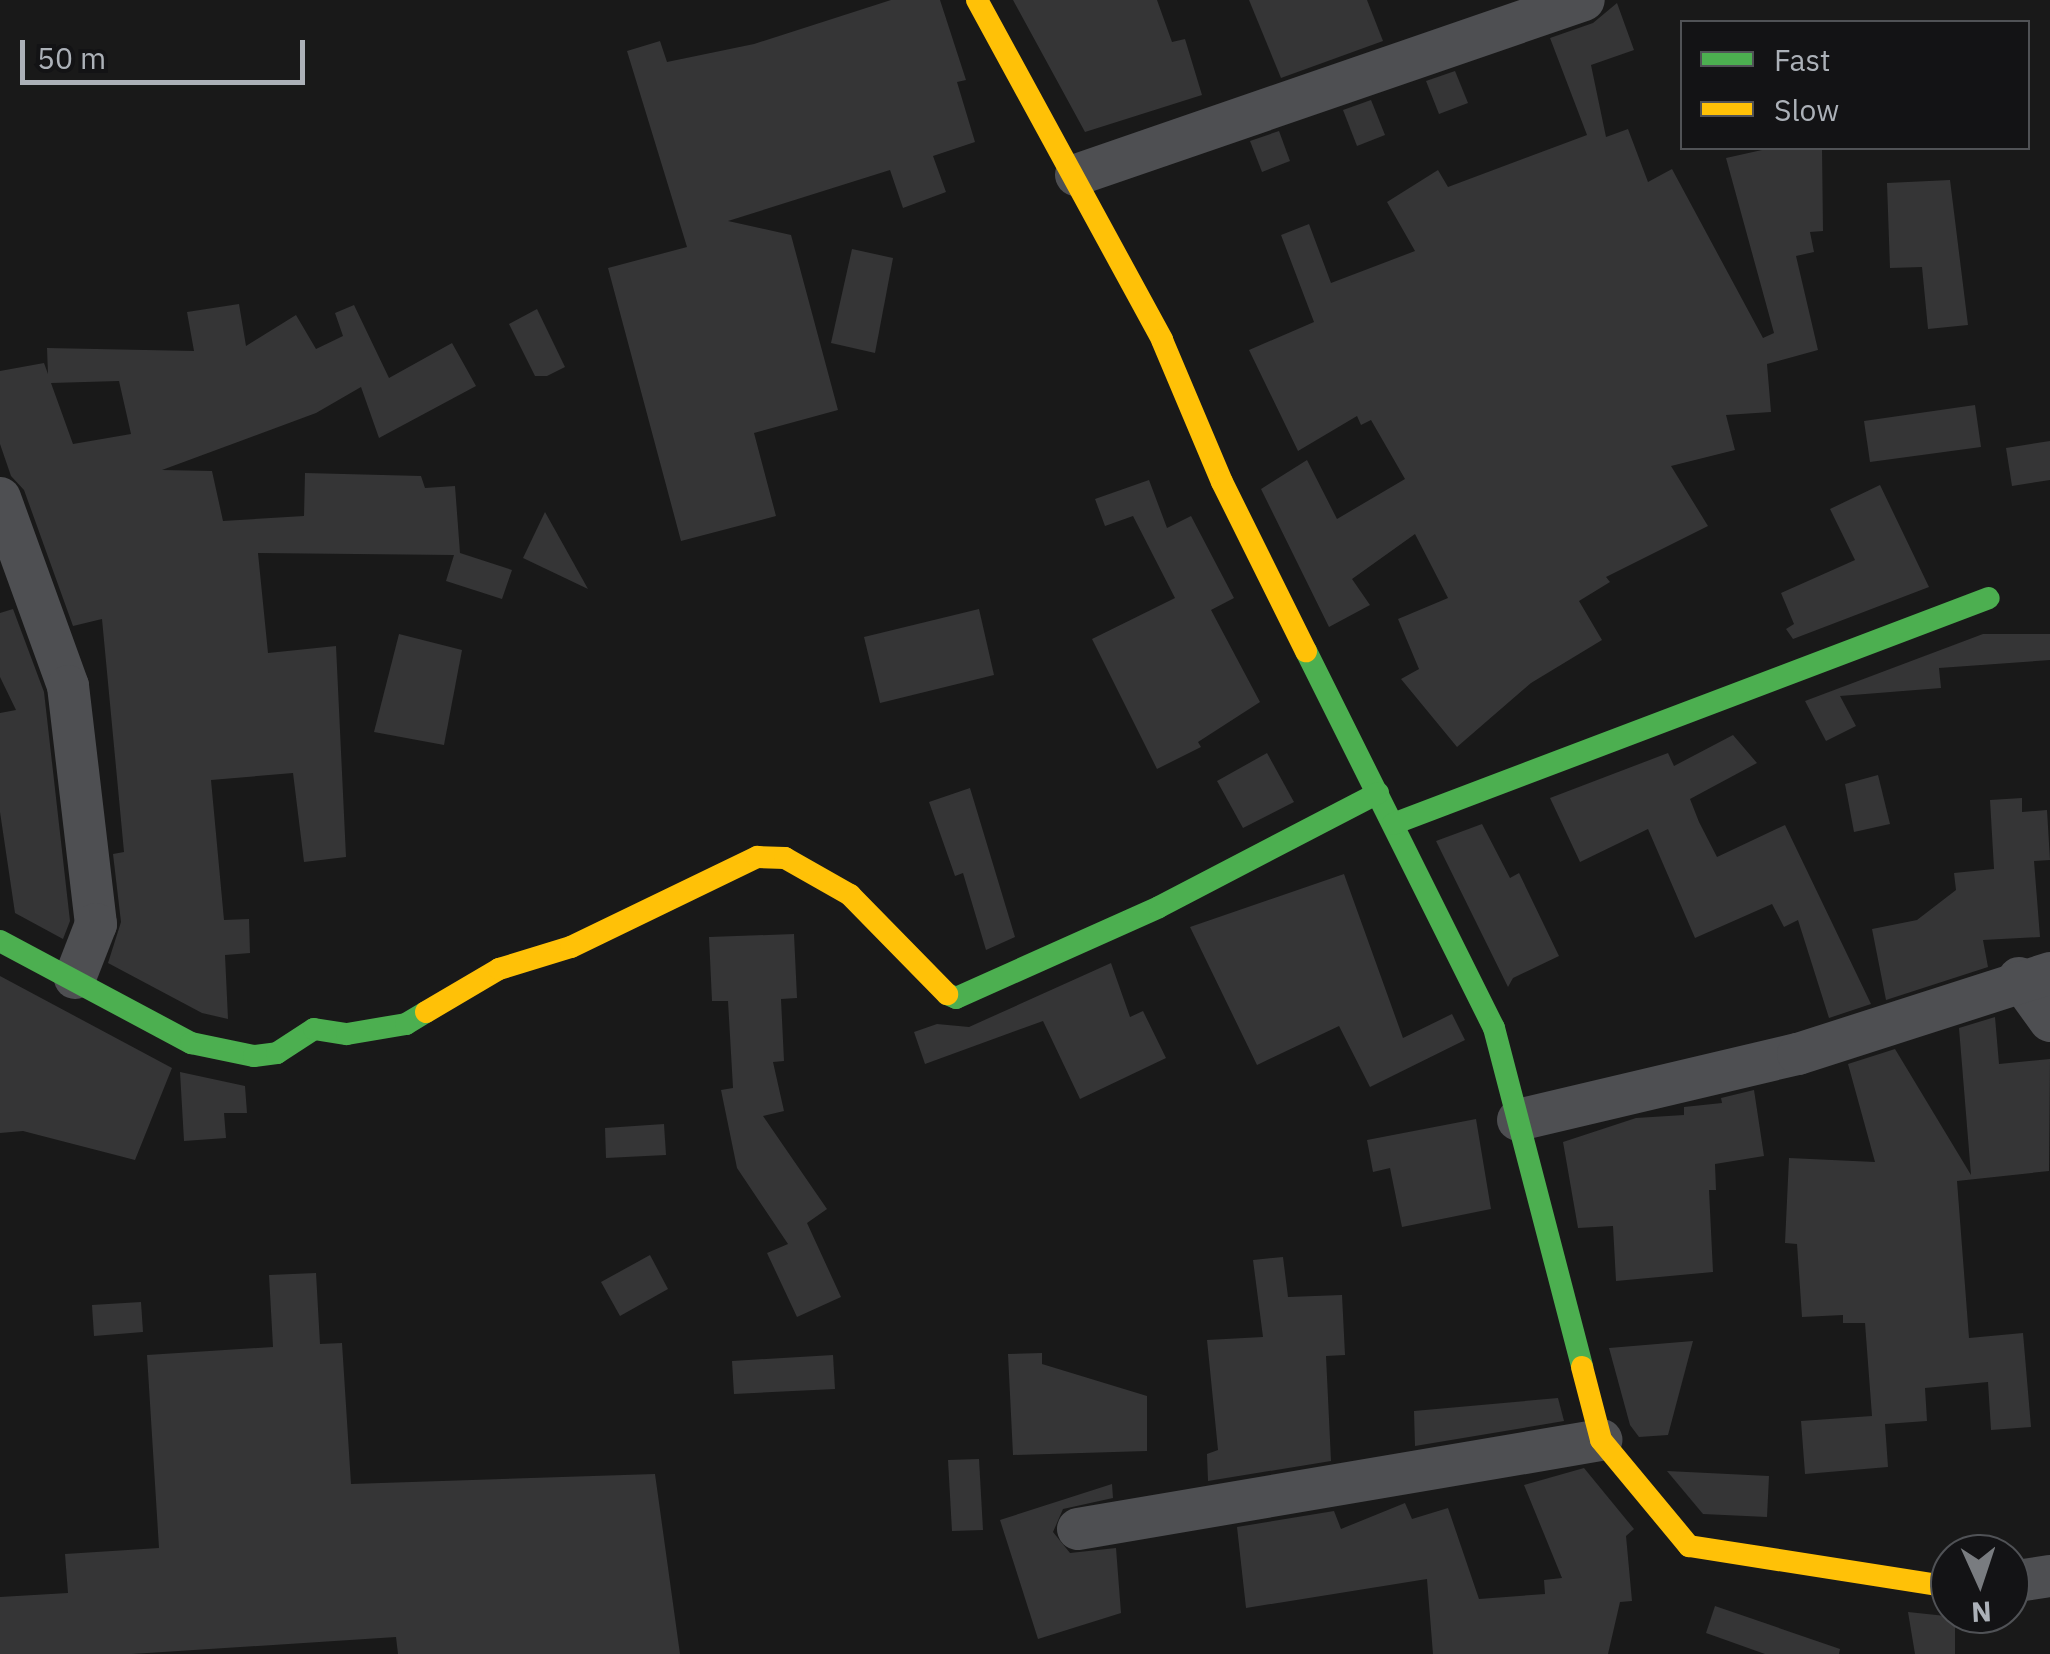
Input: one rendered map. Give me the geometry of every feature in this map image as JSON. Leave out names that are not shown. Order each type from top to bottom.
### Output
[{"type":"street","points":[[977,0],[1076,175],[1162,340],[1222,482],[1494,1028],[1601,1440],[1688,1546],[1930,1584]]},
{"type":"street","points":[[1076,175],[1574,2]]},
{"type":"street","points":[[0,498],[68,686],[96,924],[75,978]]},
{"type":"street","points":[[1394,824],[1989,598]]},
{"type":"street","points":[[0,941],[190,1043],[254,1056],[277,1053],[314,1028],[346,1034],[406,1024],[499,969],[571,947],[758,858],[784,858],[850,894],[938,990],[956,998],[1160,907],[1378,793]]},
{"type":"street","points":[[1518,1120],[1798,1054],[2035,976],[2050,1021]]},
{"type":"street","points":[[1078,1529],[1601,1440]]},
{"type":"building","points":[[891,0],[940,0],[966,80],[957,82],[975,142],[933,156],[946,192],[903,208],[890,170],[728,221],[791,235],[838,410],[754,433],[776,516],[681,541],[608,268],[687,247],[627,51],[660,41],[667,62],[754,44]]},
{"type":"building","points":[[1013,0],[1157,0],[1172,42],[1185,39],[1202,95],[1085,132]]},
{"type":"building","points":[[1249,0],[1367,0],[1383,41],[1281,78]]},
{"type":"building","points":[[1617,3],[1634,50],[1591,65],[1606,137],[1628,129],[1648,182],[1672,169],[1763,338],[1774,333],[1726,158],[1762,150],[1822,150],[1823,231],[1810,232],[1814,252],[1796,256],[1818,350],[1767,364],[1771,412],[1726,415],[1735,450],[1671,466],[1708,526],[1606,577],[1610,582],[1579,601],[1602,640],[1531,683],[1457,747],[1401,679],[1419,669],[1398,619],[1448,598],[1415,534],[1352,579],[1370,605],[1329,627],[1261,489],[1307,460],[1337,519],[1405,479],[1371,420],[1361,425],[1357,416],[1298,451],[1249,350],[1314,322],[1281,235],[1309,224],[1331,283],[1415,251],[1387,202],[1438,170],[1448,187],[1587,135],[1550,38],[1593,23]]},
{"type":"building","points":[[1455,71],[1468,103],[1439,114],[1426,81]]},
{"type":"building","points":[[1371,100],[1385,135],[1357,146],[1343,110]]},
{"type":"building","points":[[1279,131],[1290,161],[1262,172],[1250,141]]},
{"type":"building","points":[[1950,180],[1968,325],[1928,329],[1922,267],[1890,268],[1887,183]]},
{"type":"building","points":[[852,249],[893,258],[875,353],[831,343]]},
{"type":"building","points":[[239,304],[246,346],[296,315],[316,349],[343,336],[335,313],[354,305],[389,378],[452,343],[476,386],[379,438],[361,387],[316,413],[162,470],[212,471],[223,521],[304,516],[305,473],[421,476],[425,488],[455,486],[460,553],[512,570],[502,599],[446,581],[454,555],[258,553],[268,653],[336,646],[346,857],[304,862],[293,773],[211,780],[224,920],[249,919],[250,953],[225,955],[228,1019],[202,1013],[108,963],[121,922],[113,854],[124,852],[102,619],[73,626],[24,490],[11,476],[0,444],[0,371],[44,363],[48,374],[47,348],[194,351],[187,312]],"holes":[[[119,381],[131,434],[73,444],[51,383]]]},
{"type":"building","points":[[537,309],[565,367],[547,376],[535,376],[509,324]]},
{"type":"building","points":[[1975,405],[1981,447],[1870,462],[1864,421]]},
{"type":"building","points":[[2050,441],[2050,480],[2012,486],[2006,448]]},
{"type":"building","points":[[1149,480],[1167,528],[1191,516],[1234,598],[1211,610],[1260,702],[1198,742],[1201,747],[1157,769],[1092,639],[1175,598],[1133,516],[1105,526],[1095,499]]},
{"type":"building","points":[[1880,485],[1929,587],[1793,639],[1786,629],[1794,624],[1781,593],[1855,560],[1830,509]]},
{"type":"building","points":[[545,512],[588,589],[523,558]]},
{"type":"building","points":[[13,609],[44,692],[70,921],[63,939],[15,913],[0,812],[0,713],[16,710],[0,677],[0,613]]},
{"type":"building","points":[[979,609],[994,675],[880,703],[864,637]]},
{"type":"building","points":[[399,634],[462,650],[444,745],[374,732]]},
{"type":"building","points":[[1983,634],[2050,634],[2050,660],[1939,668],[1941,688],[1840,696],[1856,726],[1826,741],[1805,701]]},
{"type":"building","points":[[1733,735],[1757,763],[1690,799],[1699,822],[1717,857],[1785,825],[1871,1004],[1829,1018],[1798,920],[1784,927],[1772,904],[1695,938],[1648,829],[1580,862],[1550,798],[1668,753],[1674,766]]},
{"type":"building","points":[[1267,753],[1294,802],[1243,828],[1217,781]]},
{"type":"building","points":[[1878,775],[1890,824],[1854,832],[1845,784]]},
{"type":"building","points":[[970,788],[1015,937],[986,950],[963,873],[955,876],[929,802]]},
{"type":"building","points":[[2022,798],[2022,812],[2047,810],[2050,860],[2034,861],[2040,937],[1983,940],[1988,967],[1886,1000],[1872,929],[1917,920],[1956,890],[1954,873],[1994,869],[1990,800]]},
{"type":"building","points":[[1482,824],[1510,878],[1519,873],[1559,956],[1513,978],[1508,987],[1436,841]]},
{"type":"building","points":[[1344,874],[1403,1038],[1452,1014],[1465,1040],[1370,1087],[1339,1026],[1257,1065],[1190,927]]},
{"type":"building","points":[[794,934],[797,998],[781,999],[784,1061],[773,1062],[784,1111],[763,1116],[827,1209],[807,1223],[841,1297],[797,1317],[767,1253],[788,1244],[737,1168],[721,1090],[733,1088],[728,1001],[712,1001],[709,937]]},
{"type":"building","points":[[1111,963],[1130,1017],[1143,1011],[1166,1058],[1080,1099],[1043,1021],[925,1064],[914,1032],[937,1024],[969,1027]]},
{"type":"building","points":[[0,976],[172,1068],[135,1160],[23,1131],[0,1133]]},
{"type":"building","points":[[1995,1017],[1999,1064],[2050,1059],[2049,1171],[1957,1181],[1969,1338],[2023,1333],[2031,1427],[1991,1430],[1988,1382],[1925,1388],[1927,1421],[1885,1424],[1888,1467],[1805,1474],[1801,1421],[1872,1416],[1865,1323],[1843,1323],[1843,1315],[1802,1317],[1797,1244],[1785,1243],[1789,1158],[1875,1162],[1848,1064],[1895,1049],[1971,1175],[1959,1028]]},
{"type":"building","points":[[180,1072],[245,1086],[247,1113],[224,1113],[226,1138],[184,1141]]},
{"type":"building","points":[[1754,1090],[1764,1156],[1715,1164],[1716,1190],[1709,1190],[1713,1272],[1616,1281],[1613,1226],[1578,1228],[1563,1142],[1636,1118],[1684,1115],[1684,1107],[1722,1103],[1721,1098]]},
{"type":"building","points":[[1476,1119],[1491,1209],[1402,1227],[1390,1168],[1373,1172],[1367,1140]]},
{"type":"building","points":[[664,1124],[666,1155],[606,1158],[605,1128]]},
{"type":"building","points":[[650,1255],[668,1289],[620,1316],[601,1282]]},
{"type":"building","points":[[1283,1257],[1288,1297],[1342,1295],[1345,1355],[1326,1356],[1331,1461],[1208,1481],[1207,1454],[1218,1450],[1207,1340],[1263,1337],[1253,1260]]},
{"type":"building","points":[[316,1273],[320,1344],[342,1343],[351,1484],[655,1474],[680,1654],[398,1654],[396,1637],[132,1654],[0,1654],[0,1597],[68,1593],[65,1554],[159,1548],[147,1355],[273,1347],[269,1275]]},
{"type":"building","points":[[141,1302],[143,1332],[94,1336],[92,1305]]},
{"type":"building","points":[[1693,1341],[1668,1435],[1639,1437],[1630,1425],[1609,1348]]},
{"type":"building","points":[[1042,1353],[1042,1364],[1147,1396],[1147,1451],[1013,1455],[1008,1354]]},
{"type":"building","points":[[833,1355],[835,1389],[734,1394],[732,1361]]},
{"type":"building","points":[[1558,1398],[1564,1421],[1415,1446],[1414,1411]]},
{"type":"building","points":[[979,1459],[983,1530],[952,1531],[948,1460]]},
{"type":"building","points":[[1584,1468],[1634,1529],[1626,1536],[1632,1601],[1620,1602],[1608,1654],[1433,1654],[1427,1579],[1246,1608],[1237,1527],[1334,1511],[1341,1529],[1405,1503],[1412,1519],[1448,1508],[1479,1599],[1545,1594],[1544,1580],[1562,1578],[1524,1485]]},
{"type":"building","points":[[1667,1471],[1769,1476],[1767,1517],[1703,1514]]},
{"type":"building","points":[[1112,1484],[1113,1498],[1063,1509],[1053,1532],[1070,1553],[1116,1548],[1121,1613],[1038,1639],[1000,1520]]},
{"type":"building","points":[[1715,1606],[1840,1649],[1839,1654],[1765,1654],[1706,1633]]},
{"type":"building","points":[[1908,1612],[1930,1614],[1930,1634],[1955,1634],[1955,1654],[1915,1654]]},
{"type":"traffic: fast","points":[[1393,824],[1989,598]]},
{"type":"traffic: fast","points":[[1306,651],[1494,1028],[1582,1367]]},
{"type":"traffic: fast","points":[[947,994],[956,998],[1159,907],[1378,793]]},
{"type":"traffic: fast","points":[[0,941],[191,1043],[254,1056],[277,1053],[314,1029],[347,1034],[406,1024],[426,1012]]},
{"type":"traffic: slow","points":[[977,0],[1162,340],[1222,482],[1306,651]]},
{"type":"traffic: slow","points":[[426,1012],[499,969],[571,947],[757,857],[785,858],[850,895],[947,994]]},
{"type":"traffic: slow","points":[[1582,1367],[1601,1440],[1689,1546],[1930,1584]]}]
